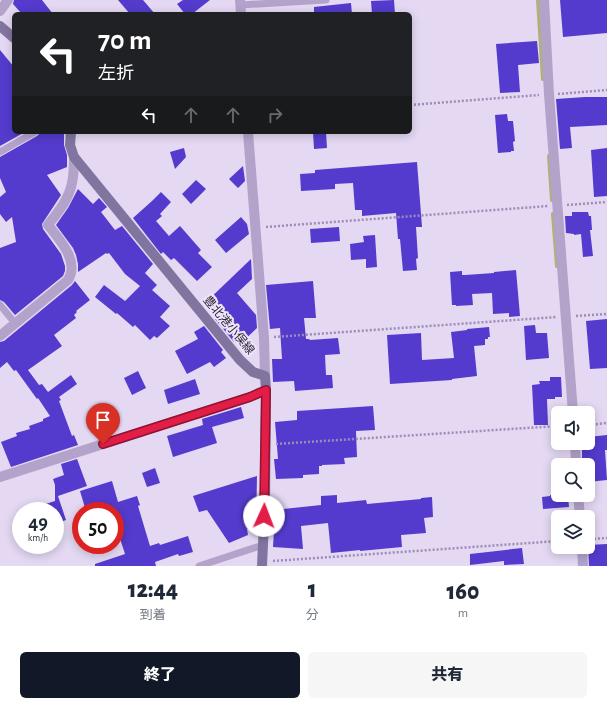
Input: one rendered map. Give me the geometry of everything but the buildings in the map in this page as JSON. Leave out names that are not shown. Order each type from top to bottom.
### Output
[{"type":"main road","points":[[0,26],[12,36]]},
{"type":"main road","name":"豊北港小俣線","points":[[71,134],[70,145],[74,157],[240,360],[252,372],[264,376]]},
{"type":"main road","points":[[262,564],[265,500],[266,390],[264,376]]},
{"type":"street","points":[[0,11],[8,0]]},
{"type":"street","points":[[544,0],[549,94],[572,406]]},
{"type":"street","points":[[248,134],[264,338],[264,376]]},
{"type":"street","points":[[0,336],[68,280],[71,275],[70,258],[65,247],[48,225],[66,200],[70,190],[74,171],[74,157]]},
{"type":"street","points":[[0,477],[250,397],[266,390]]},
{"type":"street","points":[[582,554],[583,566]]},
{"type":"lane","points":[[241,6],[326,0]]},
{"type":"lane","points":[[0,152],[32,134]]},
{"type":"lane","points":[[0,305],[15,323]]},
{"type":"lane","points":[[199,566],[263,545]]},
{"type":"path","points":[[412,105],[607,90]]},
{"type":"path","points":[[256,228],[607,202]]},
{"type":"path","points":[[264,338],[607,314]]},
{"type":"path","points":[[595,424],[607,423]]},
{"type":"path","points":[[265,444],[551,426]]},
{"type":"path","points":[[595,539],[607,538]]},
{"type":"path","points":[[262,564],[551,542]]},
{"type":"waterway","points":[[538,0],[543,79]]},
{"type":"waterway","points":[[549,156],[552,200]]},
{"type":"waterway","points":[[553,214],[557,266]]},
{"type":"route","points":[[103,444],[250,397],[266,390],[264,516]]}]
